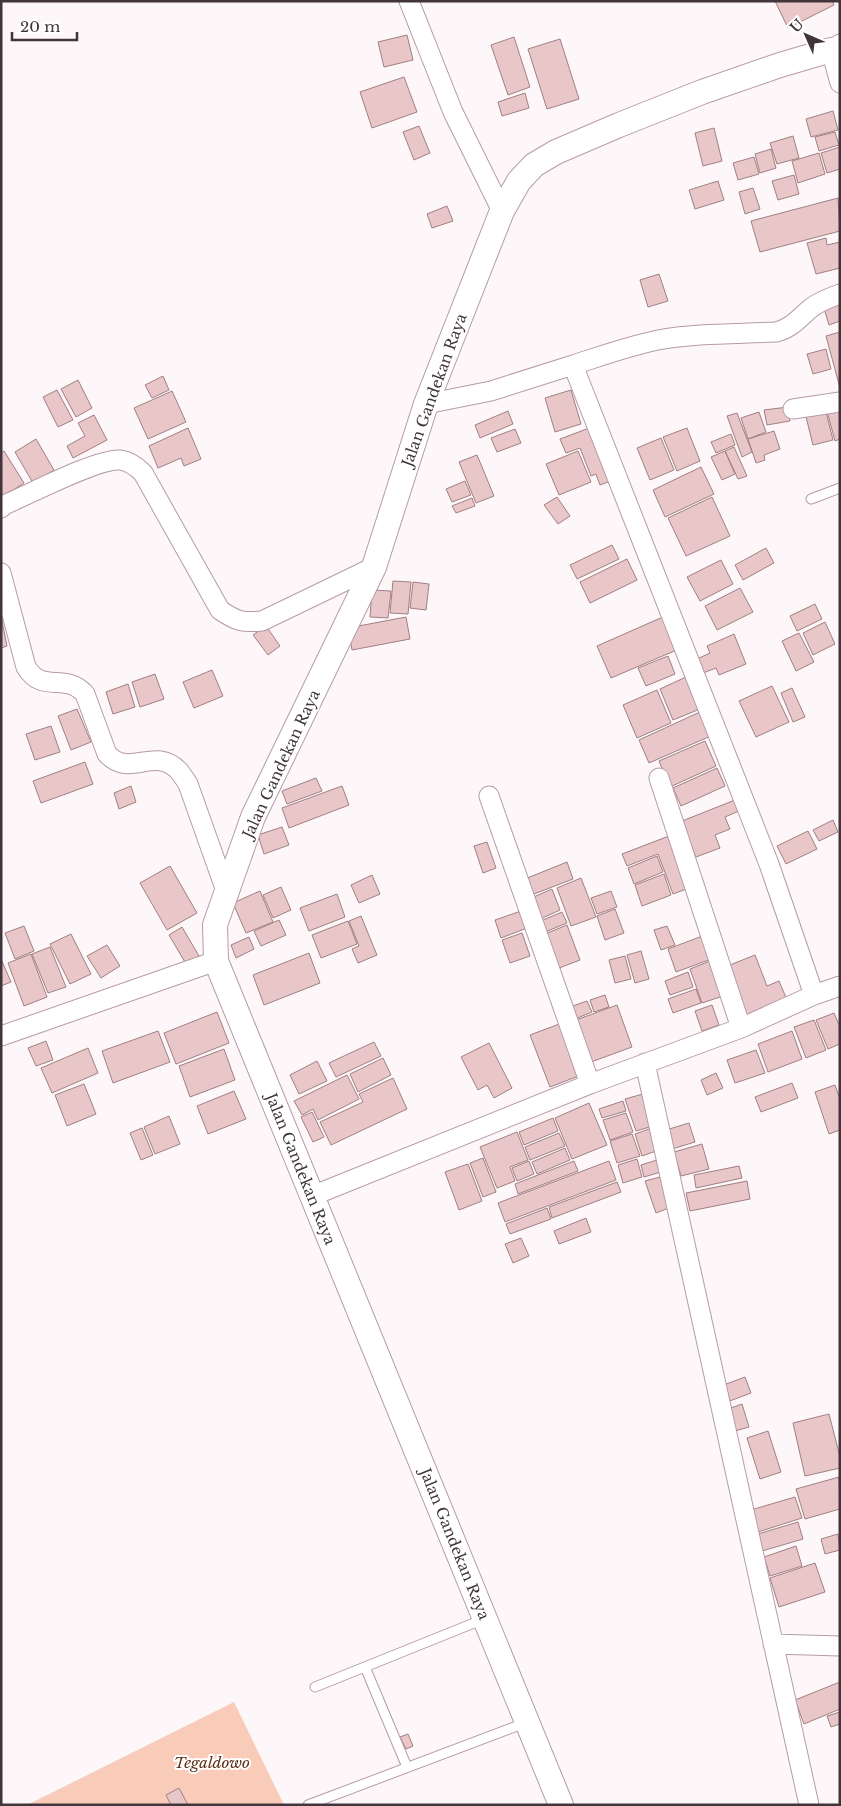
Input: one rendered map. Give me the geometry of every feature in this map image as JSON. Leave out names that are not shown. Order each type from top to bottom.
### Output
[{"type":"street","points":[[409,1],[453,112],[502,211]]},
{"type":"street","points":[[835,47],[840,83]]},
{"type":"street","name":"Jalan Gandekan Raya","points":[[561,1805],[216,960],[216,925],[226,891],[253,817],[374,567],[426,404],[502,211],[518,181],[534,164],[556,152],[619,125],[702,92],[835,47]]},
{"type":"street","points":[[426,404],[490,391],[636,345],[658,340],[688,336],[786,330],[820,302],[840,294]]},
{"type":"street","points":[[573,365],[769,864],[814,995]]},
{"type":"street","points":[[793,409],[840,402]]},
{"type":"street","points":[[1,508],[99,463],[119,460],[130,463],[143,474],[220,610],[235,620],[248,622],[262,621],[374,567]]},
{"type":"street","points":[[1,573],[26,667],[30,674],[43,682],[71,683],[85,694],[107,754],[113,760],[122,765],[152,760],[165,762],[178,770],[188,784],[226,891]]},
{"type":"street","points":[[659,778],[741,1028]]},
{"type":"street","points":[[489,796],[590,1084]]},
{"type":"street","points":[[1,1036],[216,960]]},
{"type":"street","points":[[312,1196],[590,1084],[741,1028],[814,995],[840,986]]},
{"type":"street","points":[[645,1063],[809,1805]]},
{"type":"street","points":[[773,1644],[840,1646]]},
{"type":"lane","points":[[811,499],[840,488]]},
{"type":"lane","points":[[315,1687],[485,1619]]},
{"type":"lane","points":[[365,1667],[407,1767]]},
{"type":"lane","points":[[308,1805],[528,1722]]},
{"type":"green space","name":"Tegaldowo","points":[[234,1702],[284,1805],[27,1805]]},
{"type":"building","points":[[775,1],[832,1],[834,5],[788,28]]},
{"type":"building","points":[[407,35],[413,60],[384,67],[378,42]]},
{"type":"building","points":[[514,37],[530,87],[508,95],[491,45]]},
{"type":"building","points":[[560,39],[579,99],[547,109],[528,49]]},
{"type":"building","points":[[404,77],[417,112],[372,128],[360,92]]},
{"type":"building","points":[[525,93],[529,108],[502,116],[498,102]]},
{"type":"building","points":[[833,111],[838,130],[811,137],[806,119]]},
{"type":"building","points":[[419,126],[430,153],[414,160],[403,132]]},
{"type":"building","points":[[714,128],[722,161],[703,166],[695,133]]},
{"type":"building","points":[[835,132],[839,145],[819,151],[815,137]]},
{"type":"building","points":[[793,136],[799,158],[777,164],[770,143]]},
{"type":"building","points":[[840,147],[840,169],[827,173],[821,153]]},
{"type":"building","points":[[771,149],[776,168],[760,173],[755,154]]},
{"type":"building","points":[[819,153],[825,174],[798,183],[792,161]]},
{"type":"building","points":[[754,157],[759,174],[738,180],[733,163]]},
{"type":"building","points":[[794,175],[799,194],[778,200],[772,181]]},
{"type":"building","points":[[718,181],[724,200],[695,209],[689,190]]},
{"type":"building","points":[[753,188],[760,209],[745,214],[739,192]]},
{"type":"building","points":[[838,198],[840,231],[760,252],[751,221]]},
{"type":"building","points":[[447,206],[453,221],[432,228],[427,214]]},
{"type":"building","points":[[826,238],[827,245],[840,242],[840,268],[816,274],[807,243]]},
{"type":"building","points":[[659,274],[668,301],[648,307],[640,280]]},
{"type":"building","points":[[840,300],[840,321],[829,325],[823,305]]},
{"type":"building","points":[[840,332],[840,388],[826,336]]},
{"type":"building","points":[[826,349],[831,369],[813,374],[807,354]]},
{"type":"building","points":[[163,376],[169,390],[152,398],[145,385]]},
{"type":"building","points":[[78,380],[92,408],[76,417],[61,389]]},
{"type":"building","points":[[57,390],[73,420],[58,427],[43,397]]},
{"type":"building","points":[[571,390],[581,424],[555,432],[545,398]]},
{"type":"building","points":[[172,391],[186,422],[148,439],[134,408]]},
{"type":"building","points":[[788,407],[790,421],[767,425],[764,410]]},
{"type":"building","points":[[840,407],[840,439],[835,441],[827,411]]},
{"type":"building","points":[[508,411],[513,424],[480,438],[475,425]]},
{"type":"building","points":[[759,412],[766,432],[748,439],[741,418]]},
{"type":"building","points":[[826,412],[833,440],[813,445],[806,417]]},
{"type":"building","points":[[737,413],[752,452],[742,457],[727,416]]},
{"type":"building","points":[[94,415],[107,440],[73,458],[67,446],[85,436],[78,423]]},
{"type":"building","points":[[592,427],[613,480],[600,485],[596,474],[591,476],[580,448],[566,453],[560,439]]},
{"type":"building","points":[[188,428],[201,459],[184,466],[181,458],[158,468],[149,446]]},
{"type":"building","points":[[687,428],[700,461],[677,471],[663,437]]},
{"type":"building","points":[[515,429],[521,443],[497,452],[491,438]]},
{"type":"building","points":[[774,431],[780,449],[764,455],[765,460],[756,463],[748,439]]},
{"type":"building","points":[[731,434],[735,445],[716,453],[711,442]]},
{"type":"building","points":[[661,438],[674,470],[650,480],[637,448]]},
{"type":"building","points":[[36,439],[54,470],[33,483],[15,452]]},
{"type":"building","points":[[734,447],[747,476],[738,479],[725,451]]},
{"type":"building","points":[[4,451],[24,483],[1,498],[1,453]]},
{"type":"building","points":[[578,451],[591,482],[559,495],[546,464]]},
{"type":"building","points":[[725,451],[735,474],[722,480],[711,457]]},
{"type":"building","points":[[477,455],[494,496],[476,503],[459,462]]},
{"type":"building","points":[[701,467],[714,494],[665,517],[653,490]]},
{"type":"building","points":[[465,481],[471,495],[452,502],[446,489]]},
{"type":"building","points":[[557,497],[570,516],[558,524],[544,505]]},
{"type":"building","points":[[712,497],[730,536],[686,556],[668,518]]},
{"type":"building","points":[[472,498],[475,506],[456,513],[452,506]]},
{"type":"building","points":[[612,545],[619,559],[577,579],[570,565]]},
{"type":"building","points":[[766,548],[774,563],[743,580],[735,565]]},
{"type":"building","points":[[627,559],[637,580],[590,603],[580,582]]},
{"type":"building","points":[[721,560],[733,584],[700,601],[687,577]]},
{"type":"building","points":[[393,581],[411,582],[408,614],[390,613]]},
{"type":"building","points":[[413,582],[429,584],[426,610],[410,608]]},
{"type":"building","points":[[740,588],[753,612],[717,630],[705,606]]},
{"type":"building","points":[[372,590],[391,591],[388,618],[370,617]]},
{"type":"building","points":[[815,604],[822,619],[797,631],[790,616]]},
{"type":"building","points":[[1,616],[7,646],[1,648]]},
{"type":"building","points":[[665,616],[679,649],[611,678],[597,646]]},
{"type":"building","points":[[406,617],[410,639],[352,650],[348,628]]},
{"type":"building","points":[[825,622],[835,644],[813,655],[803,633]]},
{"type":"building","points":[[266,626],[280,646],[268,655],[253,635]]},
{"type":"building","points":[[799,633],[814,662],[796,671],[782,641]]},
{"type":"building","points":[[734,634],[746,664],[719,675],[716,668],[703,673],[697,659],[710,653],[707,646]]},
{"type":"building","points":[[668,656],[675,674],[646,686],[638,668]]},
{"type":"building","points":[[212,670],[223,696],[194,708],[183,682]]},
{"type":"building","points":[[155,674],[164,699],[140,707],[132,682]]},
{"type":"building","points":[[686,677],[700,709],[673,720],[660,689]]},
{"type":"building","points":[[128,684],[135,707],[113,714],[106,692]]},
{"type":"building","points":[[772,686],[789,722],[756,737],[739,701]]},
{"type":"building","points":[[792,688],[805,717],[793,722],[781,693]]},
{"type":"building","points":[[657,690],[671,723],[637,738],[623,705]]},
{"type":"building","points":[[77,709],[91,742],[71,750],[58,716]]},
{"type":"building","points":[[702,711],[713,735],[649,763],[639,740]]},
{"type":"building","points":[[51,726],[60,752],[35,760],[26,734]]},
{"type":"building","points":[[705,741],[716,766],[670,787],[659,761]]},
{"type":"building","points":[[85,762],[93,784],[41,803],[33,781]]},
{"type":"building","points":[[717,768],[725,786],[681,806],[673,788]]},
{"type":"building","points":[[316,778],[322,791],[287,804],[282,791]]},
{"type":"building","points":[[131,786],[136,802],[119,809],[114,793]]},
{"type":"building","points":[[342,786],[349,805],[289,828],[282,808]]},
{"type":"building","points":[[735,800],[739,811],[725,817],[730,829],[715,835],[720,848],[696,857],[692,848],[688,849],[677,823]]},
{"type":"building","points":[[833,820],[838,832],[819,841],[813,830]]},
{"type":"building","points":[[282,827],[289,845],[264,854],[258,835]]},
{"type":"building","points":[[808,831],[817,849],[786,864],[777,846]]},
{"type":"building","points":[[669,836],[689,888],[673,894],[658,854],[627,866],[622,854]]},
{"type":"building","points":[[487,842],[496,868],[483,873],[474,846]]},
{"type":"building","points":[[657,856],[663,872],[634,884],[628,868]]},
{"type":"building","points":[[567,862],[573,879],[526,897],[520,881]]},
{"type":"building","points":[[170,866],[197,913],[167,930],[140,883]]},
{"type":"building","points":[[664,874],[671,895],[642,906],[635,885]]},
{"type":"building","points":[[372,875],[380,894],[359,903],[351,885]]},
{"type":"building","points":[[581,878],[596,917],[571,926],[557,888]]},
{"type":"building","points":[[281,887],[291,910],[273,918],[263,895]]},
{"type":"building","points":[[552,889],[560,910],[536,921],[527,900]]},
{"type":"building","points":[[260,891],[273,922],[246,933],[233,903]]},
{"type":"building","points":[[611,891],[617,907],[597,914],[591,898]]},
{"type":"building","points":[[337,894],[345,917],[309,931],[300,908]]},
{"type":"building","points":[[615,909],[624,933],[605,940],[597,916]]},
{"type":"building","points":[[521,911],[527,928],[501,938],[495,920]]},
{"type":"building","points":[[562,912],[567,923],[540,934],[536,923]]},
{"type":"building","points":[[361,916],[377,955],[358,963],[352,949],[359,946],[349,921]]},
{"type":"building","points":[[279,920],[286,935],[261,946],[254,931]]},
{"type":"building","points":[[348,921],[357,944],[321,958],[312,935]]},
{"type":"building","points":[[567,925],[580,960],[554,970],[540,936]]},
{"type":"building","points":[[24,926],[34,951],[15,959],[5,933]]},
{"type":"building","points":[[667,926],[675,945],[661,950],[654,930]]},
{"type":"building","points":[[182,927],[199,956],[186,964],[169,935]]},
{"type":"building","points":[[522,933],[530,956],[510,963],[502,940]]},
{"type":"building","points":[[71,934],[91,974],[70,984],[50,944]]},
{"type":"building","points":[[705,935],[714,958],[676,972],[668,949]]},
{"type":"building","points":[[249,937],[254,949],[236,958],[231,945]]},
{"type":"building","points":[[107,945],[120,966],[101,978],[87,956]]},
{"type":"building","points":[[50,947],[66,987],[48,993],[32,954]]},
{"type":"building","points":[[641,951],[649,979],[635,983],[627,955]]},
{"type":"building","points":[[309,953],[320,983],[264,1005],[253,975]]},
{"type":"building","points":[[31,954],[47,997],[24,1006],[8,963]]},
{"type":"building","points":[[755,955],[767,986],[779,981],[787,1000],[745,1017],[725,967]]},
{"type":"building","points":[[625,956],[631,979],[615,983],[609,960]]},
{"type":"building","points":[[1,959],[11,982],[1,986]]},
{"type":"building","points":[[710,961],[723,996],[702,1003],[690,969]]},
{"type":"building","points":[[688,972],[693,987],[670,995],[665,981]]},
{"type":"building","points":[[696,989],[701,1003],[673,1013],[668,999]]},
{"type":"building","points":[[605,995],[609,1007],[594,1012],[590,1000]]},
{"type":"building","points":[[587,1001],[592,1012],[575,1019],[570,1007]]},
{"type":"building","points":[[617,1005],[632,1047],[591,1062],[576,1020]]},
{"type":"building","points":[[712,1005],[719,1025],[702,1031],[695,1011]]},
{"type":"building","points":[[217,1012],[229,1043],[176,1064],[164,1033]]},
{"type":"building","points":[[834,1013],[840,1027],[840,1044],[828,1049],[816,1020]]},
{"type":"building","points":[[814,1020],[826,1050],[806,1058],[794,1027]]},
{"type":"building","points":[[562,1023],[581,1075],[550,1087],[530,1035]]},
{"type":"building","points":[[158,1031],[170,1062],[113,1083],[102,1051]]},
{"type":"building","points":[[792,1031],[802,1059],[768,1072],[758,1044]]},
{"type":"building","points":[[46,1041],[53,1060],[36,1066],[28,1048]]},
{"type":"building","points":[[374,1042],[381,1056],[336,1077],[329,1063]]},
{"type":"building","points":[[489,1043],[512,1088],[494,1098],[487,1085],[478,1090],[461,1057]]},
{"type":"building","points":[[88,1048],[98,1073],[52,1093],[41,1068]]},
{"type":"building","points":[[224,1049],[235,1080],[190,1097],[179,1066]]},
{"type":"building","points":[[756,1050],[765,1073],[735,1083],[727,1060]]},
{"type":"building","points":[[383,1058],[391,1075],[358,1092],[350,1074]]},
{"type":"building","points":[[317,1061],[327,1081],[299,1094],[290,1075]]},
{"type":"building","points":[[716,1073],[723,1088],[707,1095],[701,1080]]},
{"type":"building","points":[[347,1075],[359,1099],[318,1120],[313,1109],[302,1115],[294,1101]]},
{"type":"building","points":[[393,1078],[407,1109],[331,1145],[320,1122],[363,1102],[359,1094]]},
{"type":"building","points":[[792,1083],[798,1098],[761,1112],[755,1097]]},
{"type":"building","points":[[84,1084],[96,1114],[67,1126],[55,1095]]},
{"type":"building","points":[[835,1085],[840,1099],[840,1130],[829,1134],[815,1092]]},
{"type":"building","points":[[234,1091],[246,1119],[208,1134],[197,1106]]},
{"type":"building","points":[[643,1094],[653,1126],[636,1131],[625,1099]]},
{"type":"building","points":[[623,1101],[626,1111],[602,1118],[599,1109]]},
{"type":"building","points":[[589,1103],[607,1145],[572,1159],[555,1118]]},
{"type":"building","points":[[312,1112],[324,1137],[313,1142],[301,1117]]},
{"type":"building","points":[[626,1113],[633,1132],[610,1140],[603,1120]]},
{"type":"building","points":[[169,1116],[180,1144],[155,1154],[144,1127]]},
{"type":"building","points":[[553,1118],[558,1131],[524,1145],[519,1132]]},
{"type":"building","points":[[689,1123],[695,1142],[672,1149],[666,1130]]},
{"type":"building","points":[[142,1128],[153,1155],[141,1160],[130,1133]]},
{"type":"building","points":[[652,1128],[659,1150],[642,1156],[635,1134]]},
{"type":"building","points":[[517,1132],[528,1160],[510,1167],[515,1181],[497,1188],[480,1147]]},
{"type":"building","points":[[559,1133],[565,1146],[530,1160],[525,1147]]},
{"type":"building","points":[[632,1134],[640,1156],[617,1163],[610,1141]]},
{"type":"building","points":[[702,1144],[709,1169],[681,1176],[674,1152]]},
{"type":"building","points":[[565,1148],[570,1160],[537,1174],[532,1162]]},
{"type":"building","points":[[483,1158],[496,1192],[483,1197],[470,1163]]},
{"type":"building","points":[[637,1159],[642,1177],[623,1183],[618,1165]]},
{"type":"building","points":[[657,1160],[661,1172],[644,1177],[641,1165]]},
{"type":"building","points":[[529,1161],[534,1174],[517,1181],[512,1168]]},
{"type":"building","points":[[574,1161],[578,1171],[518,1194],[515,1184]]},
{"type":"building","points":[[609,1161],[616,1180],[505,1222],[498,1203]]},
{"type":"building","points":[[468,1164],[482,1201],[459,1210],[445,1172]]},
{"type":"building","points":[[739,1166],[742,1178],[696,1188],[694,1175]]},
{"type":"building","points":[[660,1177],[671,1207],[656,1213],[645,1181]]},
{"type":"building","points":[[747,1181],[750,1199],[690,1211],[686,1193]]},
{"type":"building","points":[[617,1182],[621,1192],[552,1218],[549,1207]]},
{"type":"building","points":[[547,1208],[551,1219],[510,1234],[506,1224]]},
{"type":"building","points":[[586,1218],[591,1232],[559,1244],[554,1231]]},
{"type":"building","points":[[521,1238],[529,1256],[513,1263],[505,1244]]},
{"type":"building","points":[[745,1377],[751,1393],[727,1402],[721,1386]]},
{"type":"building","points":[[742,1404],[749,1427],[735,1431],[728,1409]]},
{"type":"building","points":[[829,1414],[840,1457],[840,1468],[805,1476],[793,1423]]},
{"type":"building","points":[[768,1431],[781,1472],[760,1479],[747,1438]]},
{"type":"building","points":[[839,1477],[840,1509],[805,1519],[796,1489]]},
{"type":"building","points":[[795,1497],[802,1518],[758,1532],[751,1510]]},
{"type":"building","points":[[798,1522],[803,1539],[762,1551],[758,1534]]},
{"type":"building","points":[[838,1534],[840,1550],[825,1554],[821,1539]]},
{"type":"building","points":[[796,1546],[802,1566],[770,1576],[764,1557]]},
{"type":"building","points":[[815,1563],[825,1592],[779,1607],[770,1578]]},
{"type":"building","points":[[840,1682],[840,1709],[804,1724],[795,1700]]},
{"type":"building","points":[[840,1712],[840,1724],[831,1727],[827,1716]]},
{"type":"building","points":[[408,1734],[413,1746],[406,1749],[400,1737]]},
{"type":"building","points":[[179,1788],[188,1805],[171,1805],[166,1795]]}]
